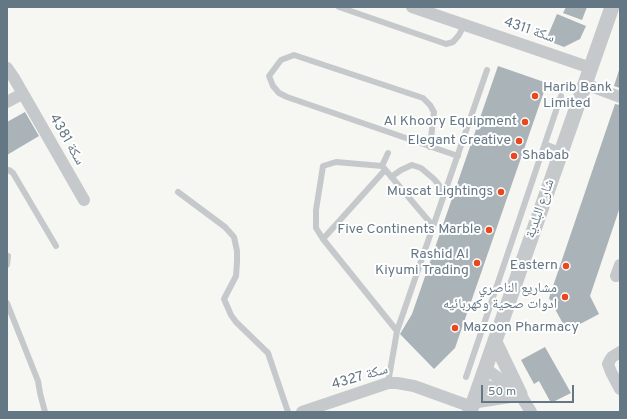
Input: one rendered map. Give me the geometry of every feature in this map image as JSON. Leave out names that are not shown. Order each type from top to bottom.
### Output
[{"type":"street","name":"سكة 4311","points":[[412,7],[591,68]]},
{"type":"street","name":"شارع البلدية","points":[[472,407],[501,322],[523,234],[562,150],[612,7]]},
{"type":"street","name":"سكة 4381","points":[[7,68],[84,200]]},
{"type":"street","points":[[585,84],[620,97]]},
{"type":"street","points":[[7,102],[22,94]]},
{"type":"street","points":[[495,342],[520,394],[531,412]]},
{"type":"street","points":[[620,352],[612,356],[608,364],[620,389]]},
{"type":"street","points":[[485,368],[520,394]]},
{"type":"street","name":"سكة 4327","points":[[302,412],[388,383],[402,383],[414,386],[472,407]]},
{"type":"street","points":[[479,384],[520,394]]},
{"type":"street","points":[[472,407],[520,394]]},
{"type":"lane","points":[[339,7],[446,44],[453,42],[459,35],[464,25]]},
{"type":"lane","points":[[430,146],[434,112],[423,98],[294,55],[281,60],[269,76],[273,86],[279,93],[287,98],[458,156]]},
{"type":"lane","points":[[388,383],[397,331],[487,70]]},
{"type":"lane","points":[[466,377],[487,316],[523,234],[545,144],[561,96]]},
{"type":"lane","points":[[545,144],[562,150]]},
{"type":"lane","points":[[323,239],[384,168],[388,152]]},
{"type":"lane","points":[[397,331],[323,239],[316,228],[316,210],[323,166],[336,162],[384,168],[433,226]]},
{"type":"lane","points":[[391,177],[412,165],[421,168],[434,178],[444,195]]},
{"type":"lane","points":[[7,171],[9,170],[13,173],[56,246]]},
{"type":"lane","points":[[178,192],[225,227],[234,237],[237,251],[236,276],[224,299],[231,315],[268,353],[288,412]]},
{"type":"lane","points":[[7,265],[8,255]]},
{"type":"lane","points":[[7,303],[38,381],[45,412]]},
{"type":"lane","points":[[487,316],[501,322]]},
{"type":"building","points":[[566,7],[587,7],[582,20],[563,13]]},
{"type":"building","points":[[557,14],[586,26],[580,39],[564,47],[546,40]]},
{"type":"building","points":[[498,66],[547,83],[455,348],[434,369],[400,334],[412,314]]},
{"type":"building","points":[[620,67],[620,88],[614,86]]},
{"type":"building","points":[[615,104],[620,105],[620,207],[590,296],[599,314],[567,331],[549,298]]},
{"type":"building","points":[[25,112],[39,136],[7,155],[7,122]]},
{"type":"building","points":[[545,347],[571,393],[551,403],[539,381],[534,384],[521,360]]},
{"type":"place","name":"Harib Bank Limited","points":[[535,96]]},
{"type":"place","name":"Al Khoory Equipment","points":[[525,122]]},
{"type":"place","name":"Elegant Creative","points":[[519,141]]},
{"type":"place","name":"Shabab","points":[[514,156]]},
{"type":"place","name":"Muscat Lightings","points":[[501,192]]},
{"type":"place","name":"Five Continents Marble","points":[[489,230]]},
{"type":"place","name":"Rashid Al Kiyumi Trading","points":[[477,263]]},
{"type":"place","name":"Eastern","points":[[566,266]]},
{"type":"place","name":"مشاريع الناصري ادوات صحية وكهربائيه","points":[[565,297]]},
{"type":"place","name":"Mazoon Pharmacy","points":[[455,328]]}]
